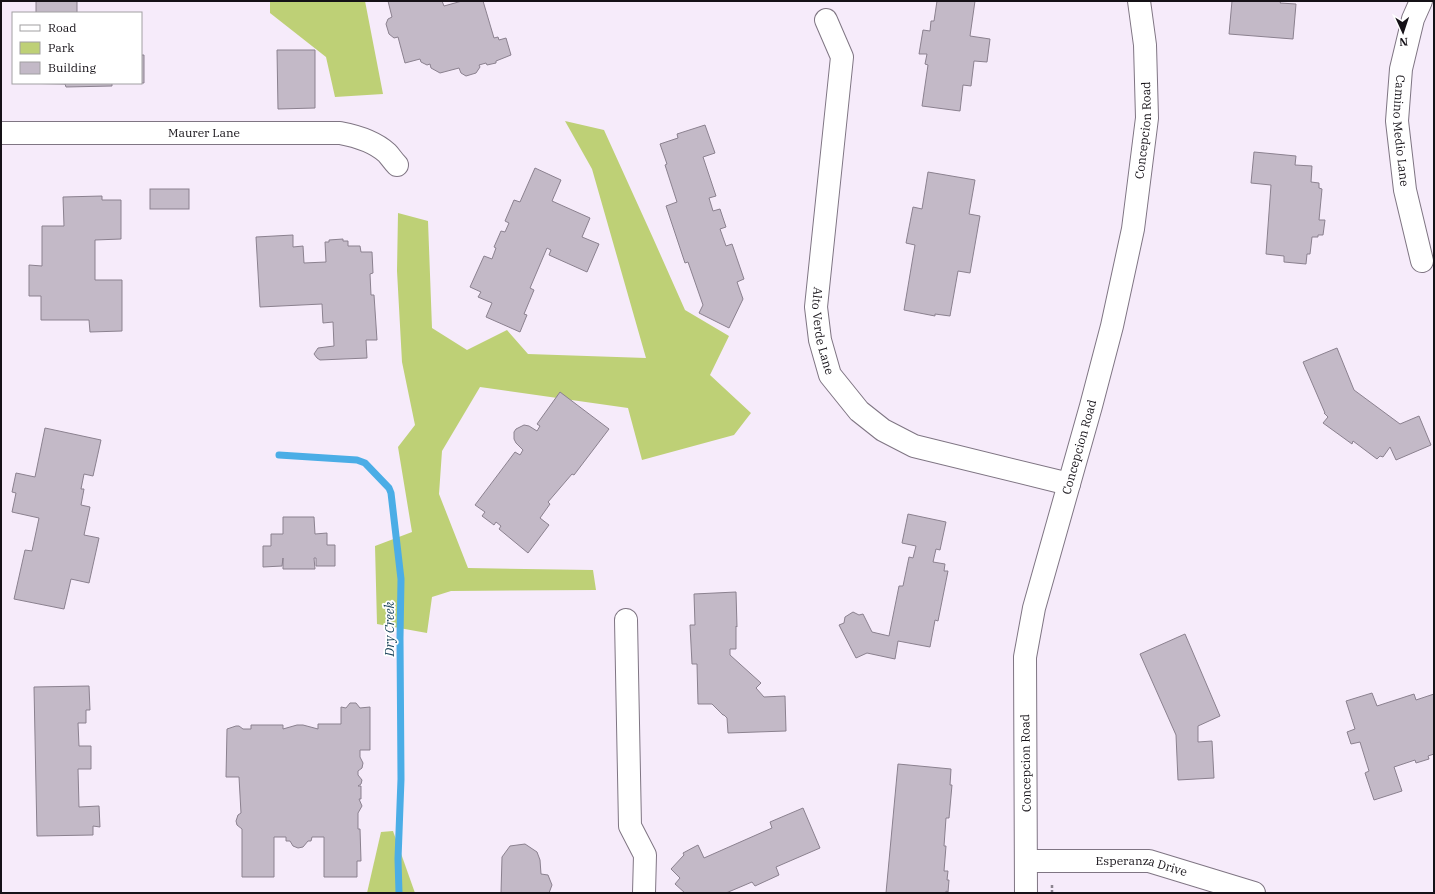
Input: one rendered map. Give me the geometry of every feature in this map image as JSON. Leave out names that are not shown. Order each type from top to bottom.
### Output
[{"type":"street","name":"Concepcion Road","points":[[1026,893],[1025,657],[1034,608],[1112,326],[1133,229],[1147,118],[1145,45],[1139,1]]},
{"type":"street","name":"Camino Medio Lane","points":[[1421,1],[1413,19],[1401,69],[1397,121],[1404,190],[1422,261]]},
{"type":"street","name":"Alto Verde Lane","points":[[826,20],[842,57],[816,307],[820,340],[830,375],[859,411],[883,430],[914,446],[1069,484]]},
{"type":"street","name":"Maurer Lane","points":[[1,132],[340,133],[358,137],[373,144],[386,152],[397,165]]},
{"type":"street","points":[[626,620],[630,826],[645,855],[644,893]]},
{"type":"street","name":"Esperanza Drive","points":[[1026,861],[1149,861],[1254,893]]},
{"type":"green space","points":[[270,1],[365,1],[383,94],[335,97],[326,57],[270,13]]},
{"type":"green space","points":[[565,121],[604,130],[685,310],[729,336],[710,375],[751,413],[734,435],[642,460],[628,408],[480,387],[442,451],[439,494],[468,568],[593,570],[596,590],[451,591],[432,597],[427,633],[377,624],[375,546],[412,532],[398,447],[415,425],[402,362],[397,271],[398,213],[428,221],[432,328],[467,350],[507,330],[528,354],[646,358],[592,169]]},
{"type":"green space","points":[[393,831],[415,893],[367,893],[381,832]]},
{"type":"building","points":[[36,1],[77,1],[77,12],[36,12]]},
{"type":"building","points":[[388,1],[442,1],[444,6],[462,1],[483,1],[494,38],[498,37],[499,40],[506,38],[511,55],[496,61],[496,63],[479,65],[480,67],[476,73],[466,76],[461,73],[459,68],[440,73],[431,68],[430,64],[427,65],[421,62],[420,59],[405,63],[398,37],[394,38],[389,34],[386,24],[388,19],[392,17]]},
{"type":"building","points":[[937,1],[975,1],[970,36],[990,39],[987,62],[974,61],[971,86],[963,85],[960,111],[922,106],[928,65],[925,64],[927,54],[919,54],[923,30],[930,31],[931,21],[934,21]]},
{"type":"building","points":[[1232,1],[1281,1],[1280,3],[1296,4],[1293,39],[1229,34]]},
{"type":"building","points":[[277,50],[315,50],[315,108],[278,109]]},
{"type":"building","points":[[142,55],[144,55],[144,83],[142,83]]},
{"type":"building","points":[[65,84],[112,84],[112,86],[66,87]]},
{"type":"building","points":[[705,125],[715,153],[703,157],[716,196],[709,198],[713,211],[720,209],[726,227],[720,229],[726,246],[732,244],[744,279],[737,282],[743,299],[729,328],[699,313],[703,305],[688,262],[685,263],[666,206],[677,202],[660,144],[678,138],[677,134]]},
{"type":"building","points":[[1254,152],[1296,156],[1295,165],[1312,166],[1311,182],[1319,183],[1319,188],[1322,189],[1319,220],[1325,220],[1323,235],[1312,237],[1310,254],[1307,254],[1306,264],[1284,262],[1284,256],[1266,254],[1271,185],[1251,183]]},
{"type":"building","points":[[535,168],[561,180],[552,201],[590,218],[582,237],[599,244],[587,272],[549,255],[551,250],[547,248],[530,288],[534,290],[524,314],[527,315],[520,332],[486,317],[492,303],[478,297],[481,292],[470,287],[484,256],[492,259],[496,248],[494,247],[501,231],[505,232],[509,223],[505,221],[514,200],[520,202]]},
{"type":"building","points":[[928,172],[975,180],[969,214],[980,216],[970,273],[958,271],[950,316],[935,314],[935,316],[904,310],[915,245],[906,243],[913,207],[922,209]]},
{"type":"building","points":[[150,189],[189,189],[189,209],[150,209]]},
{"type":"building","points":[[102,196],[102,200],[121,200],[121,239],[95,240],[95,280],[122,280],[122,331],[90,332],[89,320],[41,320],[41,296],[29,296],[29,265],[42,266],[42,226],[64,226],[63,197]]},
{"type":"building","points":[[293,235],[293,247],[303,246],[304,263],[326,262],[325,242],[329,242],[329,240],[343,239],[343,241],[348,241],[348,246],[360,246],[361,252],[372,252],[373,273],[370,274],[371,295],[374,295],[377,340],[366,340],[367,358],[320,360],[317,358],[314,354],[318,348],[334,346],[333,322],[323,323],[322,304],[260,307],[256,237]]},
{"type":"building","points":[[1337,348],[1354,390],[1400,424],[1419,416],[1431,445],[1396,460],[1390,447],[1383,457],[1380,456],[1377,459],[1353,441],[1352,444],[1323,423],[1328,417],[1324,413],[1303,362]]},
{"type":"building","points":[[560,392],[609,429],[574,475],[572,474],[548,502],[550,504],[540,518],[549,525],[528,553],[499,529],[501,526],[496,522],[494,525],[482,516],[485,512],[475,505],[515,452],[520,455],[523,450],[514,439],[514,432],[516,429],[524,425],[537,431],[540,426],[537,424]]},
{"type":"building","points":[[45,428],[101,440],[93,476],[84,474],[81,489],[84,489],[81,505],[90,507],[84,535],[99,538],[89,583],[71,579],[64,609],[14,599],[25,550],[32,551],[39,518],[12,512],[16,493],[12,492],[16,473],[35,477]]},
{"type":"building","points":[[908,514],[946,522],[940,550],[936,549],[933,562],[945,564],[944,571],[948,571],[938,621],[935,620],[930,647],[898,641],[895,659],[867,653],[856,658],[839,625],[844,623],[845,617],[853,612],[859,615],[863,614],[872,632],[889,636],[899,586],[903,586],[909,557],[913,558],[916,546],[902,543]]},
{"type":"building","points":[[283,517],[314,517],[315,534],[327,533],[327,545],[335,545],[335,566],[316,566],[316,558],[314,558],[315,569],[283,569],[283,558],[282,566],[263,567],[263,546],[271,546],[271,534],[283,534]]},
{"type":"building","points":[[736,592],[736,649],[730,649],[730,655],[761,683],[756,688],[764,697],[785,696],[786,731],[728,733],[727,718],[724,715],[712,704],[698,704],[697,664],[692,664],[690,625],[695,625],[694,594]]},
{"type":"building","points":[[1185,634],[1220,716],[1198,726],[1198,742],[1212,741],[1214,778],[1178,780],[1176,735],[1140,654]]},
{"type":"building","points":[[89,686],[90,710],[86,710],[86,723],[78,723],[79,746],[91,746],[91,769],[78,769],[79,807],[99,806],[100,827],[93,826],[93,835],[37,836],[34,687]]},
{"type":"building","points":[[1372,693],[1377,706],[1414,694],[1416,700],[1434,694],[1434,754],[1428,756],[1429,759],[1416,763],[1415,760],[1394,767],[1402,791],[1374,800],[1365,773],[1369,771],[1360,742],[1351,744],[1347,732],[1355,729],[1346,701]]},
{"type":"building","points":[[350,703],[356,703],[360,708],[370,707],[370,750],[360,750],[360,757],[363,763],[362,768],[358,771],[358,775],[362,780],[361,784],[358,786],[361,786],[361,799],[359,799],[362,806],[358,813],[361,861],[357,861],[357,877],[324,877],[324,837],[312,837],[311,841],[308,841],[303,847],[298,848],[293,846],[290,841],[286,841],[286,837],[274,837],[274,877],[242,877],[242,829],[237,825],[236,821],[238,815],[241,813],[239,777],[226,777],[227,729],[236,726],[243,729],[251,729],[251,725],[283,725],[283,729],[303,725],[318,729],[318,724],[341,724],[341,707],[346,708]]},
{"type":"building","points":[[898,764],[951,769],[950,785],[952,785],[949,818],[946,818],[944,846],[946,846],[944,871],[948,871],[947,880],[949,880],[948,892],[946,891],[946,893],[886,893]]},
{"type":"building","points":[[803,808],[820,848],[776,867],[779,875],[755,886],[752,882],[726,893],[685,893],[675,884],[680,878],[671,869],[684,855],[683,853],[698,845],[704,858],[772,828],[770,822]]},
{"type":"building","points":[[525,844],[537,852],[540,860],[541,874],[548,875],[552,885],[549,893],[501,893],[502,857],[510,846]]},
{"type":"waterway","name":"Dry Creek","points":[[279,455],[357,460],[365,463],[389,488],[391,493],[401,579],[401,779],[398,859],[399,893]]}]
